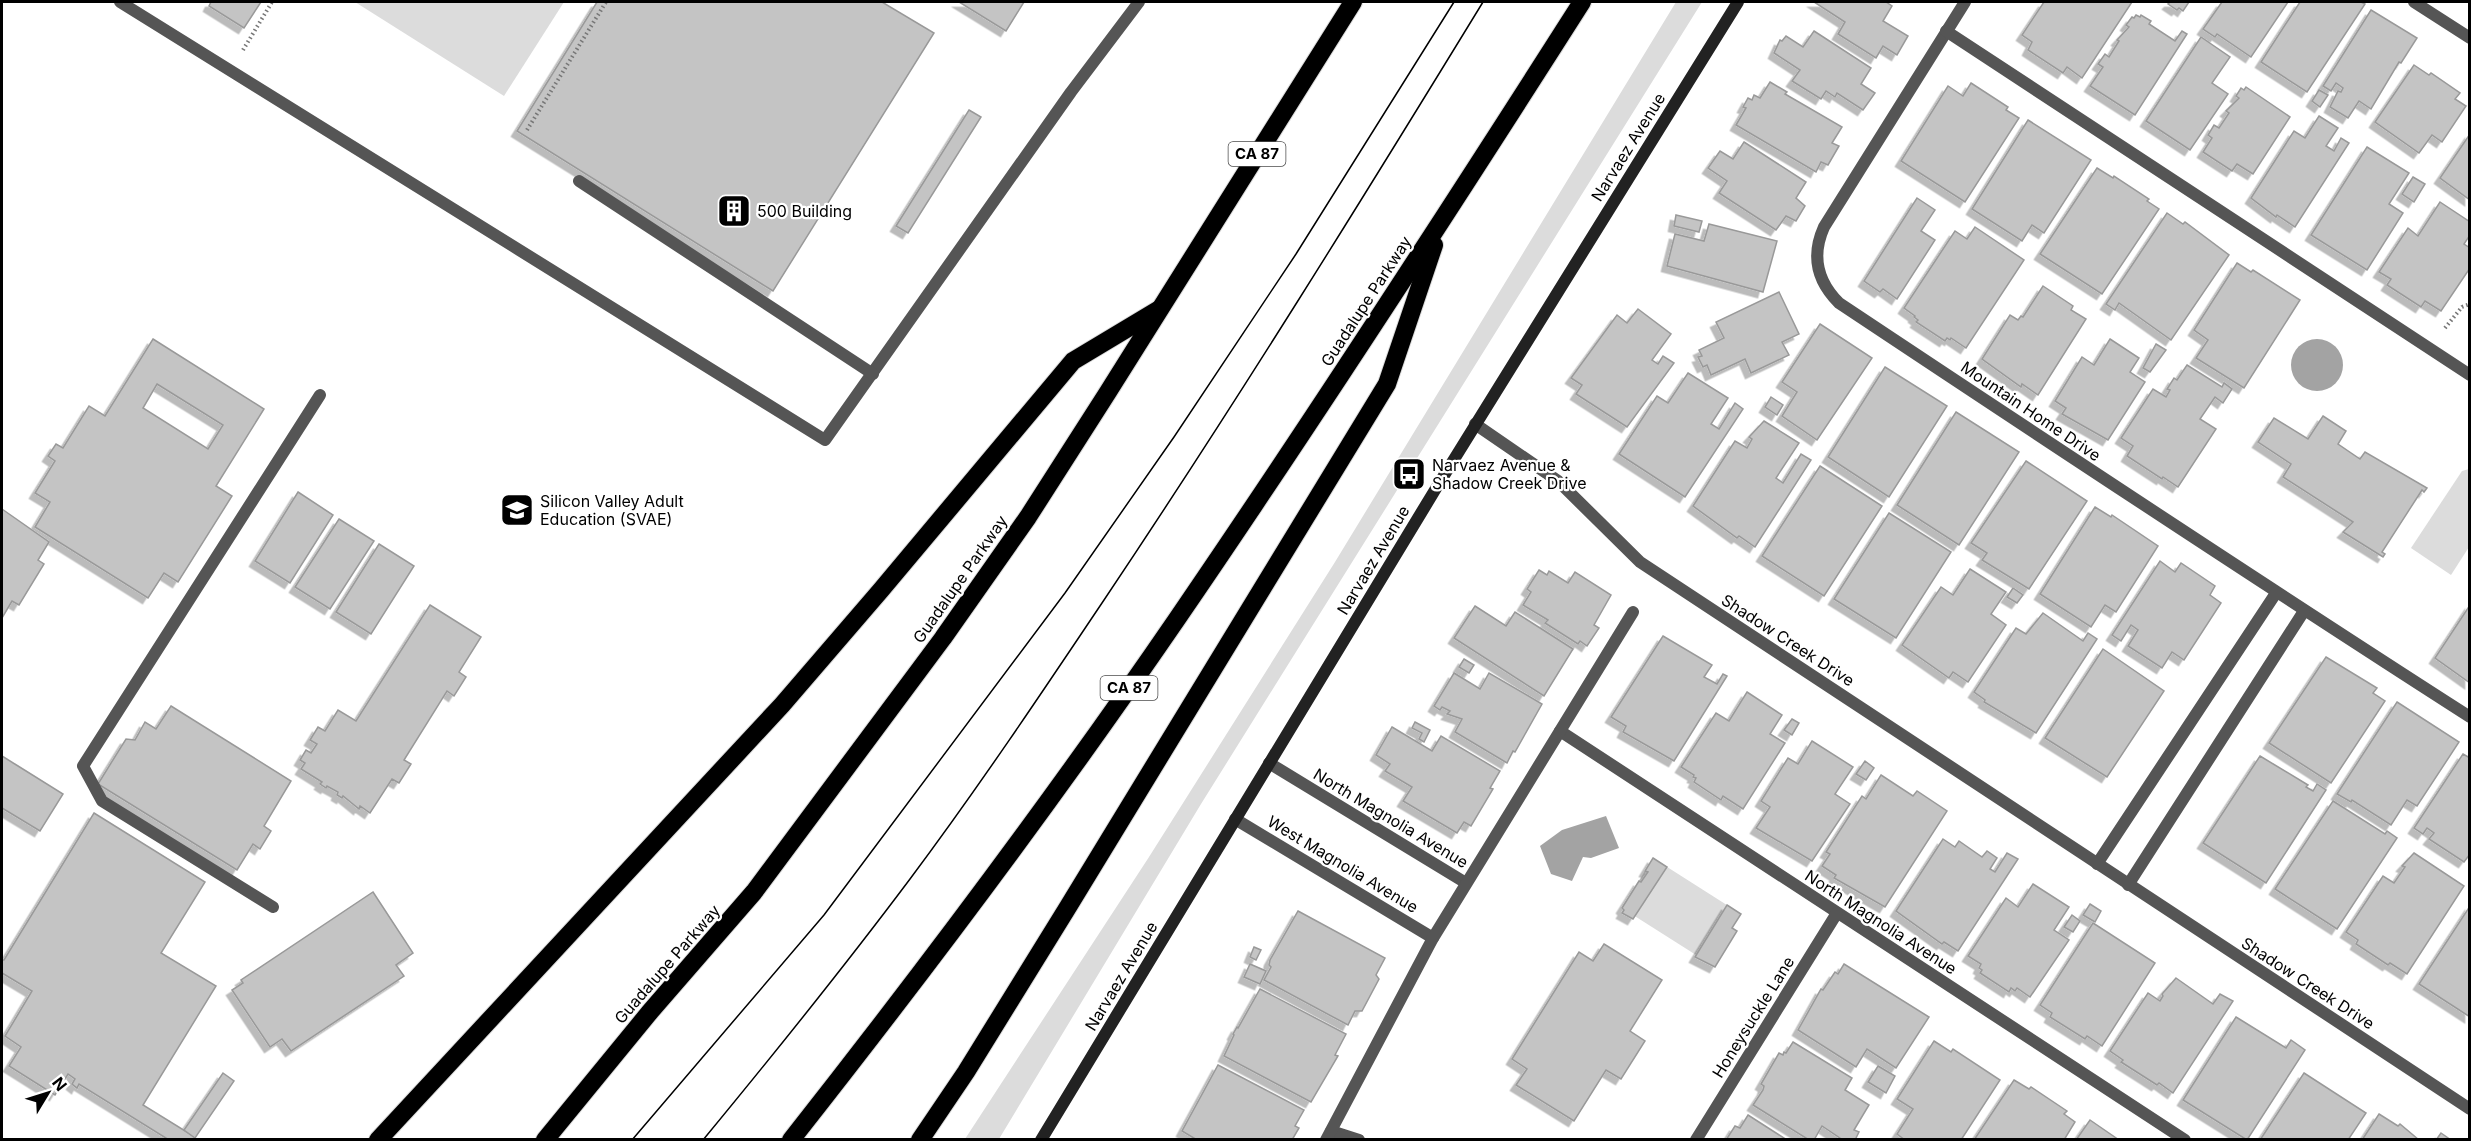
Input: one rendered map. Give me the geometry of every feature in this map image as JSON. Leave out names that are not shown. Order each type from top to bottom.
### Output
[{"type":"highway","name":"Guadalupe Parkway","points":[[544,1140],[649,1013],[754,892],[847,771],[1028,517],[1353,2]]},
{"type":"highway","name":"Guadalupe Parkway","points":[[791,1140],[892,1012],[1088,746],[1183,610],[1442,220],[1582,2]]},
{"type":"highway","points":[[920,1140],[966,1072],[1068,908],[1388,384],[1442,220]]},
{"type":"highway","points":[[378,1140],[782,705],[1073,361],[1162,307]]},
{"type":"main road","name":"Narvaez Avenue","points":[[1041,1140],[1475,424],[1738,2]]},
{"type":"street","points":[[120,2],[825,440],[1071,92],[1139,2]]},
{"type":"street","name":"Mountain Home Drive","points":[[1965,2],[1824,227],[1816,252],[1824,286],[1839,303],[2276,593],[2469,717]]},
{"type":"street","points":[[2414,2],[2469,38]]},
{"type":"street","points":[[1946,31],[2469,375]]},
{"type":"street","points":[[579,182],[873,374]]},
{"type":"street","points":[[273,907],[102,801],[83,766],[320,395]]},
{"type":"street","name":"Shadow Creek Drive","points":[[1475,424],[1558,481],[1640,562],[2469,1108]]},
{"type":"street","points":[[2097,864],[2276,593]]},
{"type":"street","points":[[2128,885],[2304,611]]},
{"type":"street","name":"North Magnolia Avenue","points":[[1269,763],[1466,883],[1633,612]]},
{"type":"street","name":"North Magnolia Avenue","points":[[1560,731],[2185,1140]]},
{"type":"street","name":"West Magnolia Avenue","points":[[1235,819],[1433,938]]},
{"type":"street","points":[[1359,1140],[1329,1135],[1433,938],[1466,883]]},
{"type":"street","name":"Honeysuckle Lane","points":[[1696,1140],[1837,913]]},
{"type":"path","points":[[230,70],[272,2]]},
{"type":"path","points":[[527,130],[606,2]]},
{"type":"path","points":[[2430,349],[2454,316],[2469,304]]},
{"type":"shaded area","points":[[355,2],[564,2],[504,96]]},
{"type":"shaded area","points":[[1676,2],[1702,2],[1201,804],[999,1139],[965,1139],[1149,857],[1335,562]]},
{"type":"shaded area","points":[[2312,339],[2322,339],[2336,346],[2343,365],[2336,384],[2322,391],[2312,391],[2302,387],[2295,380],[2291,370],[2291,360],[2295,350],[2302,343]]},
{"type":"shaded area","points":[[2469,469],[2469,547],[2451,575],[2411,548],[2462,471]]},
{"type":"shaded area","points":[[1606,816],[1619,848],[1591,858],[1583,857],[1572,881],[1551,874],[1540,846],[1562,830]]},
{"type":"shaded area","points":[[1653,858],[1741,914],[1732,927],[1737,931],[1715,967],[1622,908]]},
{"type":"building","points":[[211,2],[261,2],[244,28],[209,6]]},
{"type":"building","name":"500 Building","points":[[597,2],[882,2],[934,33],[773,291],[517,131]]},
{"type":"building","points":[[959,2],[1024,2],[1006,31]]},
{"type":"building","points":[[1814,2],[1886,2],[1892,6],[1883,21],[1908,36],[1897,55],[1883,46],[1876,58],[1838,34],[1845,22]]},
{"type":"building","points":[[2044,2],[2132,2],[2082,78],[2067,67],[2063,73],[2028,50],[2032,42],[2022,35]]},
{"type":"building","points":[[2170,2],[2189,2],[2183,11],[2168,4]]},
{"type":"building","points":[[2222,2],[2288,2],[2251,57],[2217,34],[2215,37],[2203,29]]},
{"type":"building","points":[[2300,2],[2361,2],[2365,4],[2307,92],[2261,62]]},
{"type":"building","points":[[2371,10],[2417,38],[2401,63],[2399,62],[2371,109],[2359,101],[2348,118],[2330,107],[2338,91],[2341,92],[2343,88],[2336,83],[2331,91],[2323,86]]},
{"type":"building","points":[[2136,15],[2140,17],[2141,15],[2151,21],[2149,24],[2175,41],[2182,31],[2187,34],[2135,115],[2090,86],[2103,67],[2098,64],[2105,54],[2109,57],[2119,41],[2117,40],[2129,27],[2126,25]]},
{"type":"building","points":[[1814,31],[1871,68],[1861,84],[1875,93],[1863,110],[1837,93],[1835,97],[1826,91],[1821,99],[1792,81],[1800,70],[1774,53],[1780,40],[1782,41],[1786,36],[1803,47]]},
{"type":"building","points":[[2201,37],[2230,57],[2212,83],[2228,94],[2190,150],[2146,121]]},
{"type":"building","points":[[2414,65],[2429,75],[2431,73],[2460,93],[2455,99],[2466,106],[2442,142],[2432,135],[2419,153],[2375,122]]},
{"type":"building","points":[[1770,82],[1787,92],[1785,94],[1842,127],[1832,143],[1839,146],[1828,165],[1821,162],[1816,172],[1736,125],[1746,108],[1743,107],[1748,98],[1752,100],[1754,95],[1760,98]]},
{"type":"building","points":[[1971,83],[2008,107],[2006,110],[2019,118],[1965,202],[1901,161],[1948,86],[1963,96]]},
{"type":"building","points":[[2246,87],[2290,117],[2253,174],[2237,164],[2232,171],[2203,152],[2212,138],[2208,135],[2214,125],[2219,128],[2229,113],[2226,111],[2239,98],[2236,96],[2241,88],[2244,90]]},
{"type":"building","points":[[2319,90],[2328,95],[2320,107],[2312,101]]},
{"type":"building","points":[[969,110],[981,117],[908,233],[896,226]]},
{"type":"building","points":[[2319,116],[2338,128],[2326,146],[2334,151],[2341,138],[2349,143],[2295,227],[2277,215],[2276,217],[2251,198],[2294,131],[2305,138]]},
{"type":"building","points":[[2028,120],[2091,160],[2044,233],[2032,225],[2022,241],[1972,209]]},
{"type":"building","points":[[2470,134],[2470,200],[2440,178]]},
{"type":"building","points":[[1744,142],[1806,182],[1796,198],[1805,206],[1796,221],[1786,216],[1776,230],[1719,193],[1727,181],[1708,168],[1720,151],[1733,159]]},
{"type":"building","points":[[2367,147],[2409,173],[2389,204],[2403,213],[2367,270],[2311,235]]},
{"type":"building","points":[[2097,168],[2113,178],[2114,176],[2149,199],[2147,201],[2159,209],[2102,294],[2040,254]]},
{"type":"building","points":[[2413,177],[2425,184],[2414,202],[2402,194]]},
{"type":"building","points":[[1917,198],[1935,210],[1921,231],[1935,240],[1897,299],[1883,289],[1880,292],[1864,281]]},
{"type":"building","points":[[2440,202],[2470,222],[2470,235],[2464,244],[2470,248],[2470,268],[2441,311],[2425,301],[2421,307],[2387,285],[2391,279],[2379,272],[2408,228],[2418,236]]},
{"type":"building","points":[[2167,213],[2183,224],[2185,222],[2229,255],[2171,340],[2119,303],[2115,310],[2106,304]]},
{"type":"building","points":[[1676,215],[1702,221],[1699,232],[1674,226]]},
{"type":"building","points":[[1709,224],[1777,241],[1763,292],[1667,266],[1675,234],[1704,241]]},
{"type":"building","points":[[1975,227],[2024,260],[1966,348],[1951,338],[1945,341],[1916,322],[1918,320],[1915,316],[1904,308],[1955,231],[1967,239]]},
{"type":"building","points":[[2237,263],[2251,272],[2253,270],[2300,300],[2244,388],[2196,358],[2208,340],[2194,330]]},
{"type":"building","points":[[2043,286],[2073,306],[2071,310],[2086,319],[2038,395],[2022,384],[2021,387],[1982,359],[2010,315],[2018,320],[2021,316],[2023,317]]},
{"type":"building","points":[[1779,292],[1799,334],[1782,342],[1789,355],[1751,373],[1745,359],[1711,375],[1707,365],[1703,367],[1698,357],[1702,356],[1699,350],[1724,338],[1716,322]]},
{"type":"building","points":[[1638,309],[1671,334],[1652,360],[1658,364],[1663,356],[1674,363],[1627,427],[1576,394],[1582,385],[1571,378],[1617,315],[1627,323]]},
{"type":"building","points":[[1820,324],[1872,358],[1817,440],[1782,416],[1797,392],[1782,382]]},
{"type":"building","points":[[153,339],[264,409],[216,486],[232,496],[178,582],[164,573],[148,598],[35,527],[50,502],[35,493],[55,461],[48,456],[56,444],[63,448],[89,406],[105,416]],"holes":[[[157,384],[223,425],[208,449],[143,408]]]},
{"type":"building","points":[[2110,339],[2139,358],[2130,372],[2145,382],[2108,440],[2062,414],[2066,408],[2055,401],[2082,357],[2094,365]]},
{"type":"building","points":[[2156,344],[2166,350],[2150,372],[2143,368]]},
{"type":"building","points":[[2187,365],[2222,387],[2224,383],[2232,389],[2223,403],[2215,397],[2200,419],[2216,429],[2178,487],[2127,456],[2133,446],[2121,438],[2153,389],[2166,397],[2170,390],[2167,389],[2174,378],[2177,380]]},
{"type":"building","points":[[1885,367],[1947,406],[1889,497],[1828,457]]},
{"type":"building","points":[[1688,373],[1728,398],[1711,424],[1719,429],[1735,403],[1743,409],[1685,497],[1619,454],[1657,396],[1668,403]]},
{"type":"building","points":[[1771,397],[1783,405],[1777,415],[1765,407]]},
{"type":"building","points":[[1956,412],[2019,452],[1959,545],[1897,505]]},
{"type":"building","points":[[2323,416],[2346,431],[2338,444],[2360,459],[2365,452],[2427,488],[2424,492],[2422,490],[2382,552],[2385,554],[2383,557],[2343,532],[2353,522],[2283,477],[2291,464],[2258,442],[2274,418],[2308,439]]},
{"type":"building","points":[[1764,421],[1799,443],[1776,478],[1783,483],[1801,454],[1811,460],[1755,547],[1739,536],[1737,538],[1693,506],[1735,441],[1747,448],[1752,439],[1749,437]]},
{"type":"building","points":[[2026,461],[2087,501],[2029,589],[1982,560],[1987,553],[1971,543]]},
{"type":"building","points":[[1820,466],[1882,506],[1824,596],[1762,556]]},
{"type":"building","points":[[298,492],[333,515],[290,583],[255,561]]},
{"type":"building","points":[[2095,507],[2111,517],[2112,515],[2158,546],[2116,612],[2105,605],[2091,627],[2040,594]]},
{"type":"building","points":[[2,509],[49,542],[38,560],[44,564],[19,605],[12,601],[2,618]]},
{"type":"building","points":[[1889,513],[1951,552],[1896,638],[1834,599]]},
{"type":"building","points":[[339,519],[374,541],[330,609],[295,587]]},
{"type":"building","points":[[379,544],[414,566],[371,634],[336,612]]},
{"type":"building","points":[[2160,561],[2175,572],[2181,563],[2215,586],[2210,595],[2221,603],[2184,660],[2172,652],[2162,668],[2128,646],[2138,630],[2131,625],[2121,641],[2112,635]]},
{"type":"building","points":[[1970,569],[2006,592],[1991,614],[2006,625],[1968,682],[1953,672],[1949,678],[1902,645],[1941,587],[1953,595]]},
{"type":"building","points":[[1539,570],[1547,575],[1549,571],[1568,583],[1575,572],[1611,595],[1594,625],[1599,628],[1587,646],[1580,641],[1578,644],[1545,623],[1548,620],[1523,605],[1531,592],[1527,589]]},
{"type":"building","points":[[2013,588],[2023,595],[2017,603],[2007,597]]},
{"type":"building","points":[[430,605],[481,637],[459,672],[466,677],[454,696],[447,691],[404,760],[411,764],[399,783],[392,779],[370,813],[360,806],[359,809],[343,796],[342,798],[337,795],[338,792],[320,784],[322,782],[301,769],[305,763],[300,760],[306,750],[311,753],[317,744],[310,740],[318,727],[325,731],[338,710],[356,721]]},
{"type":"building","points":[[2470,605],[2470,683],[2435,658]]},
{"type":"building","points":[[1475,606],[1506,626],[1515,612],[1573,649],[1544,696],[1454,638]]},
{"type":"building","points":[[2043,613],[2083,641],[2088,633],[2097,639],[2036,733],[1984,702],[1985,700],[1974,692],[2016,628],[2026,634]]},
{"type":"building","points":[[1663,636],[1712,665],[1704,677],[1717,684],[1723,674],[1727,676],[1674,761],[1623,732],[1626,726],[1611,717]]},
{"type":"building","points":[[2103,649],[2164,691],[2107,777],[2045,738]]},
{"type":"building","points":[[2326,657],[2377,688],[2373,693],[2385,701],[2331,783],[2269,743]]},
{"type":"building","points":[[1464,659],[1474,665],[1469,673],[1459,667]]},
{"type":"building","points":[[1454,673],[1480,689],[1489,673],[1542,704],[1507,763],[1455,732],[1462,719],[1447,714],[1450,711],[1442,707],[1440,710],[1434,706]]},
{"type":"building","points":[[1747,692],[1782,715],[1770,734],[1785,743],[1743,809],[1723,796],[1721,800],[1694,782],[1696,778],[1693,777],[1694,775],[1681,767],[1716,713],[1729,721]]},
{"type":"building","points":[[2397,702],[2459,742],[2417,806],[2407,800],[2391,825],[2352,800],[2351,802],[2337,794]]},
{"type":"building","points":[[171,706],[291,781],[264,826],[271,831],[260,849],[253,844],[237,870],[98,784],[126,739],[135,740],[145,722],[156,729]]},
{"type":"building","points":[[1792,719],[1799,723],[1792,735],[1784,730]]},
{"type":"building","points":[[1415,722],[1430,730],[1424,742],[1419,739],[1422,733],[1412,728]]},
{"type":"building","points":[[1392,727],[1432,751],[1441,736],[1500,771],[1490,788],[1493,789],[1471,826],[1464,822],[1457,833],[1403,801],[1412,787],[1385,771],[1390,764],[1376,755]]},
{"type":"building","points":[[1812,741],[1853,767],[1835,794],[1850,804],[1812,861],[1756,828],[1770,807],[1761,801],[1788,758],[1798,764]]},
{"type":"building","points":[[2463,754],[2470,758],[2470,854],[2464,862],[2429,839],[2434,833],[2427,828],[2423,834],[2414,828]]},
{"type":"building","points":[[2,756],[63,794],[40,831],[2,808]]},
{"type":"building","points":[[2260,756],[2308,785],[2306,787],[2313,791],[2317,784],[2326,790],[2266,883],[2203,843]]},
{"type":"building","points":[[1865,761],[1874,768],[1866,780],[1856,774]]},
{"type":"building","points":[[1881,775],[1913,796],[1917,791],[1947,811],[1885,907],[1834,878],[1836,875],[1822,866],[1830,854],[1826,852],[1862,796],[1866,799]]},
{"type":"building","points":[[2333,801],[2385,834],[2387,831],[2397,838],[2337,929],[2275,889]]},
{"type":"building","points":[[94,813],[205,882],[161,953],[216,986],[143,1105],[195,1137],[193,1140],[169,1140],[79,1084],[77,1088],[72,1084],[75,1079],[68,1074],[55,1095],[9,1066],[21,1047],[5,1036],[32,991],[2,973],[2,960]]},
{"type":"building","points":[[1943,839],[1955,847],[1959,841],[1982,857],[1987,851],[1997,858],[1990,869],[1995,872],[2007,853],[2018,859],[1958,951],[1944,942],[1942,944],[1896,911]]},
{"type":"building","points":[[2414,853],[2464,886],[2407,974],[2390,963],[2388,965],[2356,944],[2358,940],[2346,932],[2383,876],[2394,883],[2405,867],[2402,866]]},
{"type":"building","points":[[1653,858],[1667,867],[1633,919],[1622,913],[1624,910],[1622,908],[1639,881],[1641,882],[1648,872],[1645,871]]},
{"type":"building","points":[[2033,884],[2069,907],[2054,930],[2069,940],[2030,997],[2017,988],[2015,991],[2011,988],[2009,992],[1980,973],[1981,964],[1968,956],[2006,898],[2018,907]]},
{"type":"building","points":[[373,892],[413,953],[396,965],[404,976],[291,1051],[282,1039],[270,1047],[232,990],[243,983],[241,980]]},
{"type":"building","points":[[2090,904],[2101,911],[2095,922],[2083,915]]},
{"type":"building","points":[[1727,905],[1741,914],[1732,928],[1737,931],[1715,967],[1695,957]]},
{"type":"building","points":[[2470,906],[2470,1017],[2419,984]]},
{"type":"building","points":[[1298,911],[1385,958],[1376,975],[1379,979],[1362,1011],[1355,1011],[1348,1025],[1264,980],[1271,967],[1270,960]]},
{"type":"building","points":[[2072,915],[2080,921],[2073,932],[2064,927]]},
{"type":"building","points":[[2093,923],[2155,963],[2102,1046],[2087,1036],[2085,1039],[2050,1017],[2052,1013],[2040,1005]]},
{"type":"building","points":[[1604,944],[1662,980],[1630,1031],[1645,1041],[1621,1079],[1606,1070],[1574,1121],[1516,1085],[1527,1069],[1512,1059],[1579,952],[1593,961]]},
{"type":"building","points":[[1254,947],[1261,950],[1256,960],[1250,957]]},
{"type":"building","points":[[1250,964],[1266,971],[1260,984],[1244,977]]},
{"type":"building","points":[[1844,964],[1929,1017],[1896,1068],[1867,1049],[1856,1067],[1798,1030],[1821,989],[1823,990],[1835,972],[1838,974]]},
{"type":"building","points":[[2176,978],[2213,1004],[2220,994],[2233,1001],[2173,1093],[2121,1062],[2123,1060],[2110,1051],[2148,993],[2160,1001],[2162,994]]},
{"type":"building","points":[[1260,989],[1346,1034],[1335,1055],[1338,1056],[1311,1102],[1224,1056],[1233,1034]]},
{"type":"building","points":[[2236,1017],[2286,1048],[2291,1040],[2305,1050],[2247,1140],[2183,1100]]},
{"type":"building","points":[[1934,1041],[1951,1052],[1953,1049],[2000,1080],[1961,1140],[1905,1140],[1897,1134],[1913,1109],[1897,1099]]},
{"type":"building","points":[[1793,1042],[1852,1078],[1845,1090],[1869,1105],[1854,1130],[1859,1132],[1855,1140],[1843,1140],[1822,1126],[1814,1140],[1809,1140],[1753,1105],[1763,1090],[1764,1086],[1761,1084],[1779,1053],[1783,1055],[1784,1052],[1786,1053]]},
{"type":"building","points":[[1218,1065],[1304,1110],[1295,1126],[1299,1128],[1292,1140],[1197,1140],[1182,1131]]},
{"type":"building","points":[[1878,1066],[1895,1076],[1886,1093],[1868,1082]]},
{"type":"building","points":[[223,1073],[234,1081],[195,1138],[184,1130]]},
{"type":"building","points":[[2304,1073],[2366,1113],[2348,1140],[2260,1140]]},
{"type":"building","points":[[2014,1080],[2029,1089],[2031,1087],[2067,1111],[2064,1114],[2075,1122],[2064,1140],[1974,1140]]},
{"type":"building","points":[[2379,1114],[2398,1126],[2400,1124],[2419,1140],[2362,1140]]},
{"type":"building","points":[[1748,1115],[1787,1140],[1726,1140],[1735,1126],[1740,1128]]},
{"type":"building","points":[[2090,1120],[2119,1140],[2076,1140]]},
{"type":"building","points":[[2441,1133],[2451,1140],[2436,1140]]},
{"type":"tram line","points":[[632,1140],[824,915],[1065,593],[1174,437],[1296,254],[1454,2]]},
{"type":"tram line","points":[[703,1140],[885,912],[1009,741],[1153,526],[1249,377],[1483,2]]},
{"type":"place","name":"500 Building","points":[[734,211]]},
{"type":"place","name":"Narvaez Avenue & Shadow Creek Drive","points":[[1409,474]]},
{"type":"place","name":"Silicon Valley Adult Education (SVAE)","points":[[517,510]]}]
